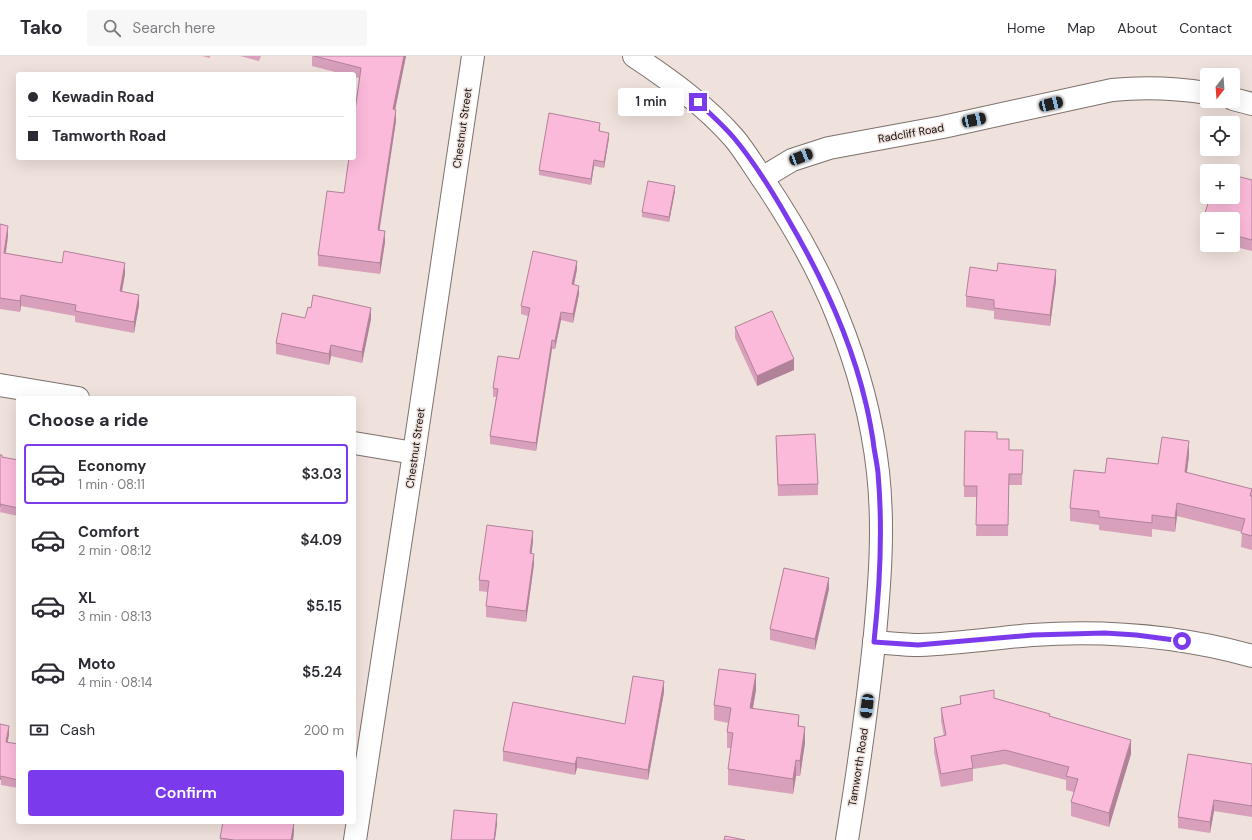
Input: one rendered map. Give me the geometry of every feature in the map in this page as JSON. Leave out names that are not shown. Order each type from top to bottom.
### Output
[{"type":"street","name":"Chestnut Street","points":[[355,840],[473,56]]},
{"type":"street","name":"Tamworth Road","points":[[634,56],[679,87],[717,120],[734,139],[762,178],[796,233],[819,275],[847,342],[866,405],[878,471],[880,503],[880,572],[865,720],[847,840]]},
{"type":"street","name":"Radcliff Road","points":[[762,178],[792,160],[829,148],[943,127],[1112,90],[1160,87],[1200,92]]},
{"type":"street","points":[[1240,101],[1252,104]]},
{"type":"street","points":[[0,385],[66,396]]},
{"type":"street","points":[[356,443],[414,453]]},
{"type":"street","points":[[874,642],[918,645],[1033,635],[1105,633],[1171,639],[1206,645],[1252,656]]},
{"type":"building","points":[[314,56],[404,56],[393,109],[396,110],[378,230],[385,231],[380,263],[318,255],[327,191],[344,193],[349,160],[356,160],[356,104],[361,68]]},
{"type":"building","points":[[549,113],[600,123],[599,131],[609,133],[604,162],[594,160],[591,179],[539,170]]},
{"type":"building","points":[[1240,177],[1252,180],[1252,240],[1240,237],[1240,212],[1205,212],[1208,204],[1240,204]]},
{"type":"building","points":[[648,181],[675,186],[669,217],[642,212]]},
{"type":"building","points":[[0,224],[8,226],[4,253],[62,263],[64,251],[125,263],[120,291],[139,295],[134,322],[75,311],[76,305],[21,295],[20,301],[0,298]]},
{"type":"building","points":[[533,251],[577,261],[572,284],[579,286],[573,314],[561,312],[555,341],[552,340],[536,443],[490,436],[498,389],[493,388],[498,356],[519,359],[530,308],[521,306]]},
{"type":"building","points":[[998,263],[1056,270],[1050,315],[994,308],[994,300],[966,296],[970,267],[997,271]]},
{"type":"building","points":[[313,295],[371,308],[362,352],[331,345],[329,354],[276,343],[282,313],[305,318],[308,307],[311,308]]},
{"type":"building","points":[[772,311],[794,359],[757,376],[735,327]]},
{"type":"building","points":[[965,431],[997,432],[997,439],[1009,439],[1009,450],[1023,450],[1022,474],[1009,474],[1008,525],[976,525],[977,486],[964,486]]},
{"type":"building","points":[[815,434],[818,484],[778,485],[776,436]]},
{"type":"building","points":[[1162,437],[1189,441],[1185,472],[1252,489],[1250,496],[1252,496],[1252,536],[1241,533],[1245,519],[1177,503],[1175,518],[1152,515],[1152,523],[1099,517],[1099,511],[1070,508],[1074,470],[1105,473],[1107,458],[1158,464]]},
{"type":"building","points":[[0,455],[2,455],[2,457],[16,460],[16,508],[0,504]]},
{"type":"building","points":[[487,525],[533,531],[530,553],[534,554],[526,611],[486,606],[489,581],[479,580]]},
{"type":"building","points":[[784,568],[829,578],[815,639],[770,629]]},
{"type":"building","points":[[719,669],[756,674],[750,708],[799,715],[798,726],[805,727],[800,761],[796,760],[793,779],[728,769],[733,733],[727,732],[731,708],[714,705]]},
{"type":"building","points":[[633,676],[664,681],[648,770],[577,757],[575,764],[503,751],[513,702],[625,724]]},
{"type":"building","points":[[994,690],[994,698],[1131,740],[1109,813],[1071,802],[1078,779],[1066,776],[1069,767],[1005,750],[971,756],[973,768],[941,774],[934,738],[946,735],[941,708],[961,704],[960,696]]},
{"type":"building","points":[[0,724],[9,726],[6,742],[16,744],[16,780],[1,776],[0,780]]},
{"type":"building","points":[[1188,754],[1252,764],[1252,806],[1214,800],[1210,822],[1178,817]]},
{"type":"building","points":[[454,810],[497,814],[494,840],[451,840]]},
{"type":"building","points":[[223,824],[294,824],[291,840],[234,840],[220,838]]},
{"type":"building","points":[[725,836],[745,840],[724,840]]},
{"type":"route","points":[[698,102],[717,120],[750,160],[796,233],[819,275],[837,314],[858,375],[866,405],[878,471],[880,503],[880,572],[874,642],[918,645],[1070,633],[1136,635],[1182,641]]}]
